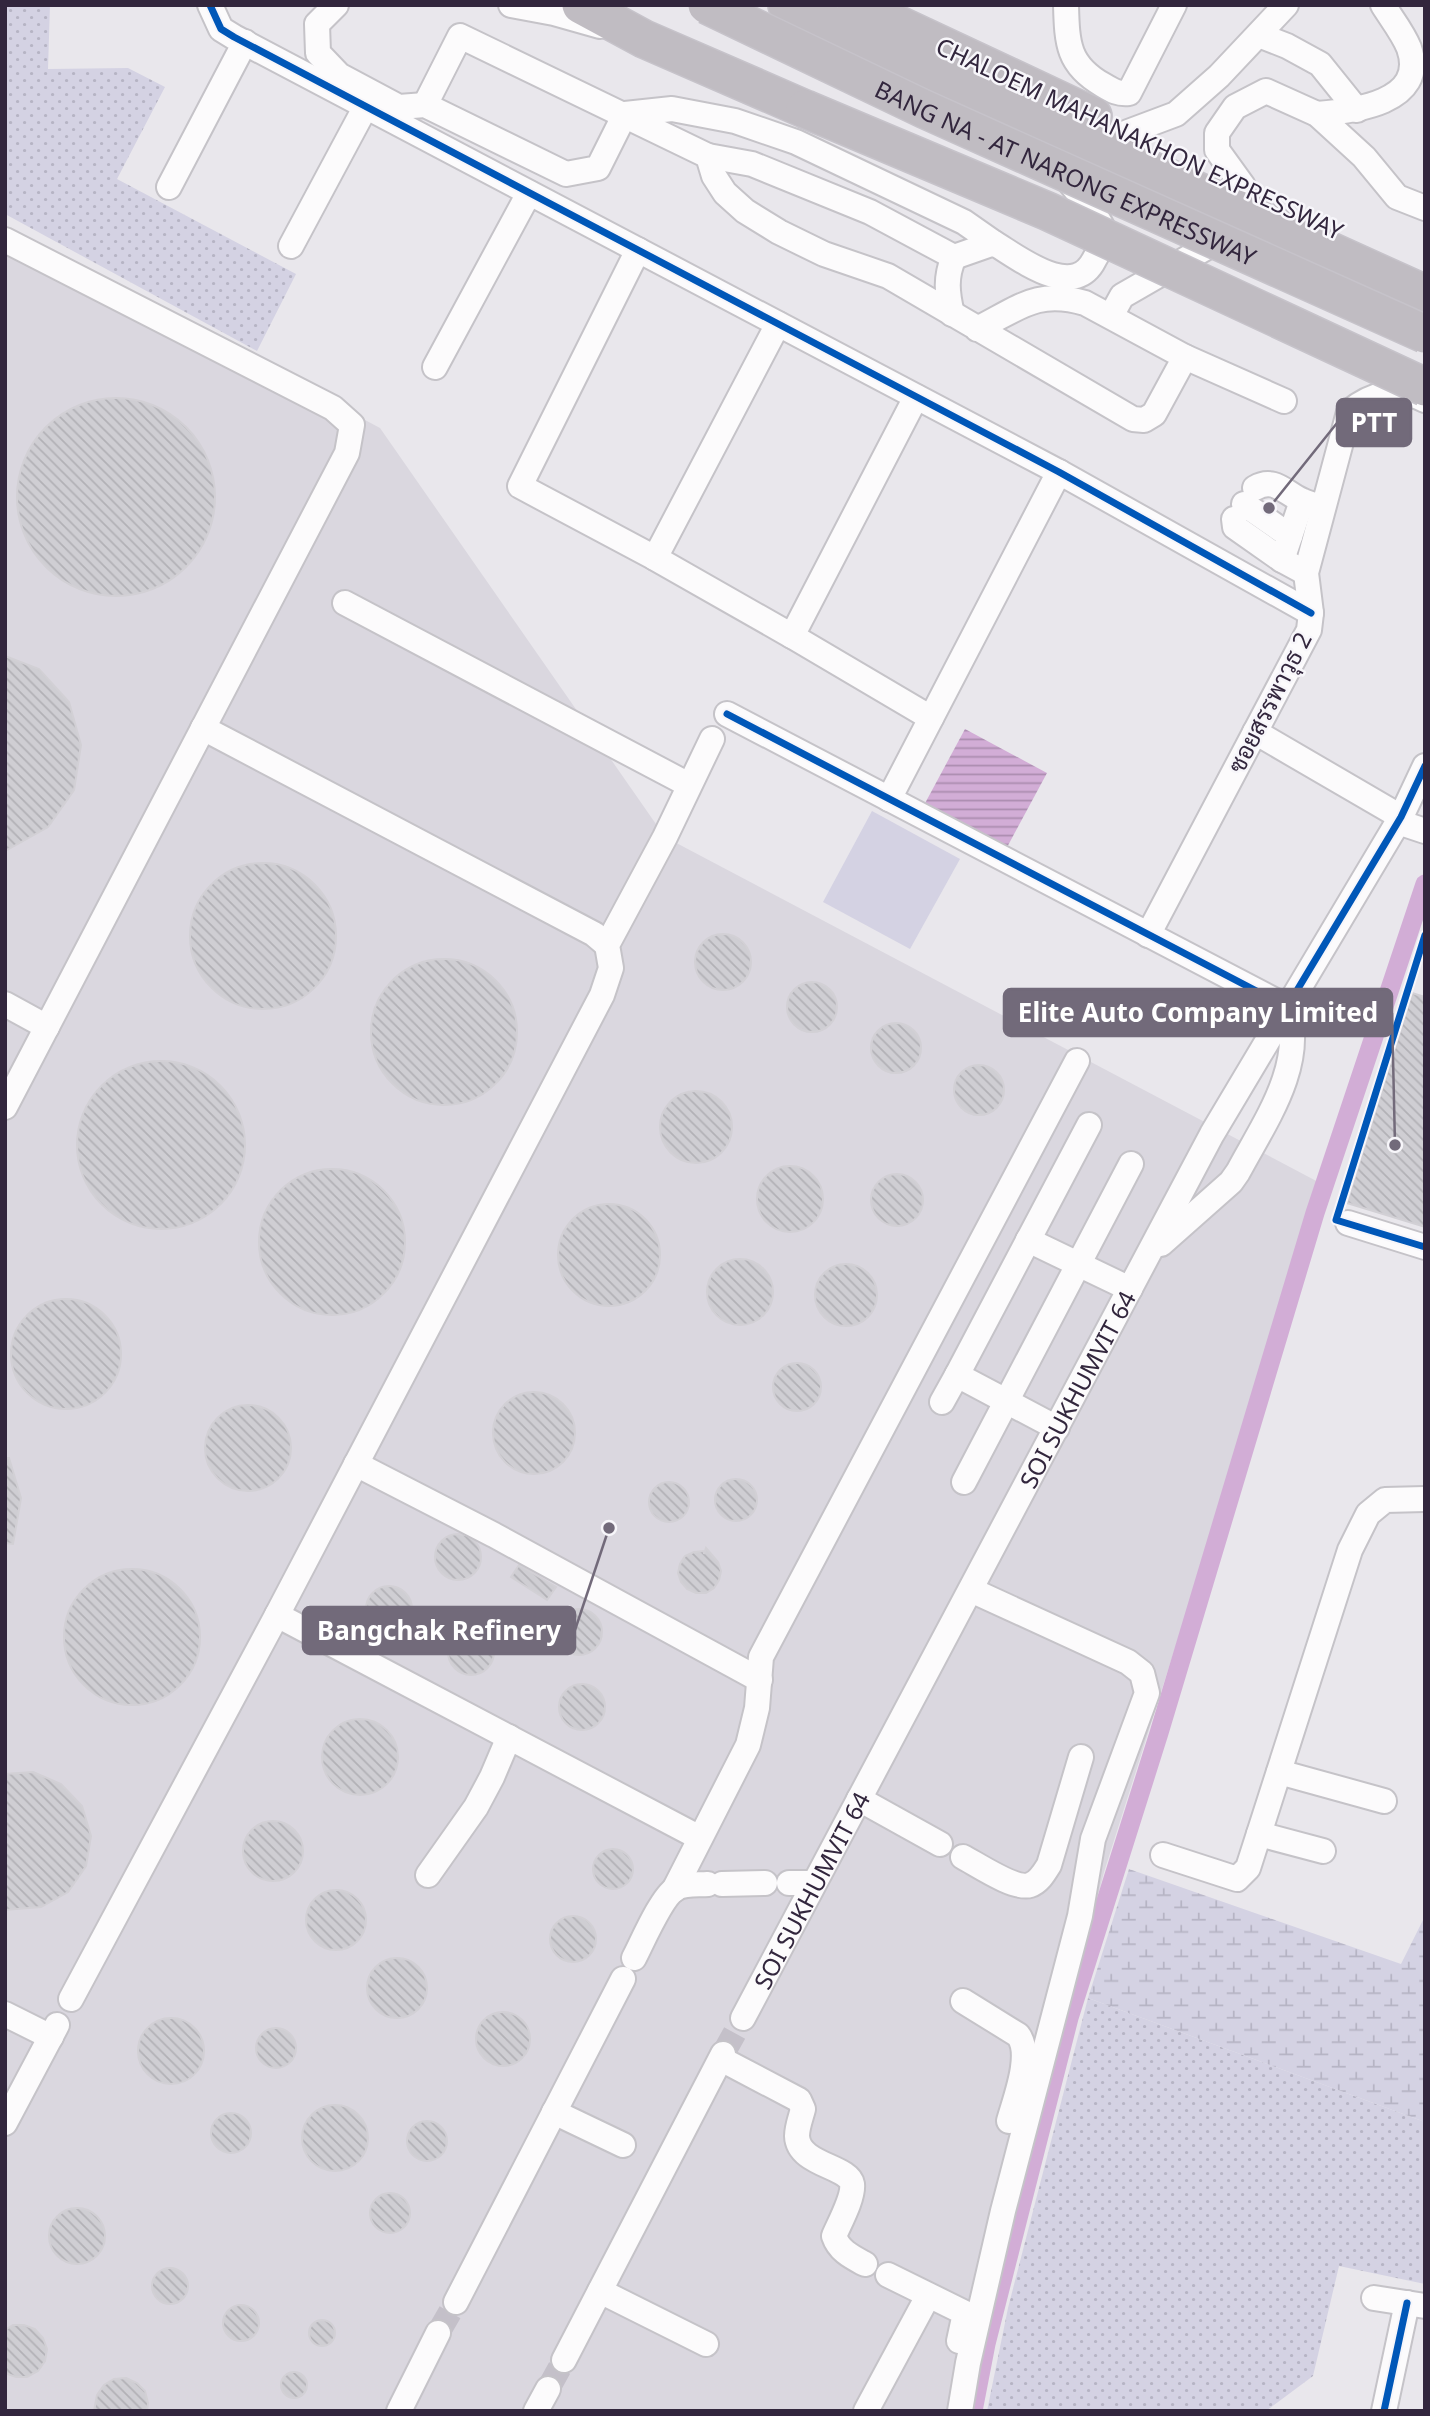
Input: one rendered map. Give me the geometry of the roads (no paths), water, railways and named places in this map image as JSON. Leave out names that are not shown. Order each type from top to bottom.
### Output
[{"type":"highway","points":[[581,5],[644,39],[1047,211],[1425,387]]},
{"type":"highway","name":"BANG NA - AT NARONG EXPRESSWAY","points":[[707,5],[924,109],[1425,334]]},
{"type":"highway","name":"CHALOEM MAHANAKHON EXPRESSWAY","points":[[742,5],[1425,328]]},
{"type":"highway","name":"BANG NA - AT NARONG EXPRESSWAY","points":[[787,5],[1425,294]]},
{"type":"highway","name":"CHALOEM MAHANAKHON EXPRESSWAY","points":[[856,5],[1425,271]]},
{"type":"street","points":[[209,5],[221,29],[245,43],[1059,472],[1311,613]]},
{"type":"street","points":[[335,5],[317,24],[318,53],[339,75],[399,107],[425,105],[566,174],[598,168],[625,114]]},
{"type":"street","points":[[511,5],[554,13],[644,39]]},
{"type":"street","points":[[1066,5],[1073,59],[1092,79],[1118,94],[1129,93],[1174,5]]},
{"type":"street","points":[[1128,132],[1176,114],[1219,76],[1286,5]]},
{"type":"street","points":[[1317,114],[1357,110],[1390,98],[1404,87],[1411,70],[1409,49],[1383,5]]},
{"type":"street","points":[[1259,35],[1320,64],[1357,110]]},
{"type":"street","points":[[425,105],[460,36],[708,156],[752,164],[870,212],[954,257]]},
{"type":"street","points":[[169,187],[245,43]]},
{"type":"street","points":[[1243,186],[1217,150],[1217,132],[1235,107],[1266,91],[1317,114],[1364,157],[1397,197],[1425,208]]},
{"type":"street","points":[[291,246],[366,106]]},
{"type":"street","points":[[625,114],[672,109],[735,121],[796,142],[964,222],[1068,298],[1111,316],[1185,357],[1284,401]]},
{"type":"street","points":[[977,329],[1033,300],[1050,283],[1076,276],[1090,268],[1104,239],[1103,228],[1046,149]]},
{"type":"street","points":[[708,156],[714,176],[725,193],[745,211],[779,232],[824,254],[888,276],[1133,419],[1144,420],[1154,414],[1185,357]]},
{"type":"street","points":[[435,367],[529,193]]},
{"type":"street","points":[[1111,316],[1122,296],[1228,235]]},
{"type":"street","points":[[5,240],[333,408],[352,425],[347,453],[5,1107]]},
{"type":"street","points":[[952,314],[947,292],[947,271],[954,257],[994,243]]},
{"type":"street","points":[[638,250],[520,486],[655,558],[931,718]]},
{"type":"street","points":[[655,558],[778,324]]},
{"type":"street","name":"ซอยสรรพาวุธ 2","points":[[1148,935],[1309,630],[1311,613],[1306,573],[1313,504],[1349,412],[1365,398],[1384,394],[1413,394],[1425,400]]},
{"type":"street","points":[[792,636],[916,397]]},
{"type":"street","points":[[889,799],[1059,472]]},
{"type":"street","points":[[1282,560],[1290,536],[1313,504],[1276,484],[1266,484],[1244,504],[1235,527],[1282,560],[1306,573]]},
{"type":"street","points":[[1244,504],[1290,536]]},
{"type":"street","points":[[345,603],[689,785]]},
{"type":"street","points":[[727,714],[1287,1007],[1292,1021],[1290,1064],[1283,1086],[1238,1172],[1231,1182],[1147,1258]]},
{"type":"street","points":[[203,728],[594,934],[607,945]]},
{"type":"street","points":[[1255,732],[1411,825]]},
{"type":"street","points":[[71,1999],[602,995],[611,968],[607,945],[665,837],[712,739]]},
{"type":"street","name":"SOI SUKHUMVIT 64","points":[[743,2018],[1212,1134],[1287,1007],[1411,825],[1425,766]]},
{"type":"street","points":[[5,1004],[47,1027]]},
{"type":"street","points":[[456,2302],[628,1969],[665,1900],[674,1890],[748,1745],[757,1708],[761,1657],[773,1632],[1076,1061]]},
{"type":"street","points":[[942,1402],[1089,1125]]},
{"type":"street","points":[[964,1482],[1131,1164]]},
{"type":"street","points":[[1348,1223],[1425,1247]]},
{"type":"street","points":[[1028,1240],[1130,1289]]},
{"type":"street","points":[[957,1375],[1056,1429]]},
{"type":"street","points":[[356,1464],[494,1535],[760,1680]]},
{"type":"street","points":[[1163,1855],[1237,1879],[1248,1868],[1350,1550],[1368,1514],[1385,1500],[1425,1499]]},
{"type":"street","points":[[960,2411],[1003,2211],[1080,1916],[1093,1839],[1147,1693],[1142,1673],[1128,1662],[971,1590]]},
{"type":"street","points":[[276,1615],[700,1838]]},
{"type":"street","points":[[428,1875],[476,1807],[509,1737]]},
{"type":"street","points":[[963,1857],[1017,1886],[1029,1886],[1040,1879],[1049,1865],[1081,1758]]},
{"type":"street","points":[[1279,1772],[1384,1801]]},
{"type":"street","points":[[859,1799],[940,1844]]},
{"type":"street","points":[[1259,1834],[1323,1851]]},
{"type":"street","points":[[674,1890],[685,1885],[814,1883]]},
{"type":"street","points":[[945,2411],[1025,2052],[1024,2041],[1018,2035],[963,2001]]},
{"type":"street","points":[[5,2014],[54,2031],[5,2123]]},
{"type":"street","points":[[564,2360],[722,2057],[799,2100],[803,2109],[797,2135],[799,2146],[808,2155],[848,2177],[852,2185],[850,2198],[834,2236],[836,2242],[845,2252],[865,2264]]},
{"type":"street","points":[[554,2112],[623,2145]]},
{"type":"street","points":[[888,2275],[965,2313]]},
{"type":"street","points":[[600,2291],[706,2344]]},
{"type":"street","points":[[866,2411],[928,2295]]},
{"type":"street","points":[[1374,2298],[1416,2305],[1384,2411]]},
{"type":"street","points":[[399,2411],[438,2333]]},
{"type":"street","points":[[536,2411],[548,2389]]},
{"type":"waterway","points":[[973,2411],[986,2344],[1069,2018],[1159,1733],[1315,1213],[1425,884]]},
{"type":"tunnel","points":[[723,2054],[743,2018]]},
{"type":"tunnel","points":[[438,2333],[456,2302]]},
{"type":"tunnel","points":[[548,2389],[564,2360]]},
{"type":"place","name":"PTT","points":[[1269,508]]},
{"type":"place","name":"Elite Auto Company Limited","points":[[1395,1145]]},
{"type":"place","name":"Bangchak Refinery","points":[[609,1528]]}]
